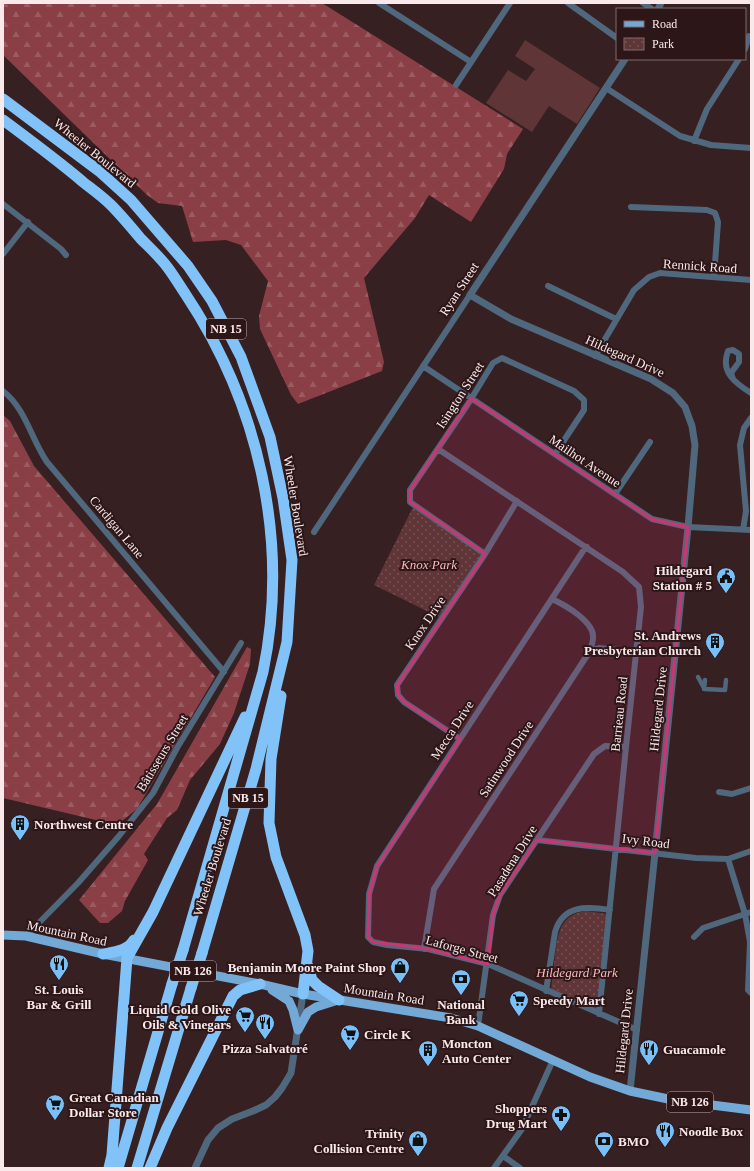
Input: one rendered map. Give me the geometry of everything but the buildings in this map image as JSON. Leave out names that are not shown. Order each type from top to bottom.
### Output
[{"type":"highway","name":"Wheeler Boulevard","points":[[3,99],[99,172],[131,200],[188,266],[212,301],[241,357],[272,444],[283,498],[292,560],[287,642],[256,769],[137,1168]]},
{"type":"highway","name":"Wheeler Boulevard","points":[[3,120],[59,162],[115,210],[168,267],[204,323],[224,361],[241,402],[255,447],[265,491],[271,537],[273,584],[267,651],[263,672],[183,950],[118,1168]]},
{"type":"highway","points":[[287,642],[271,759],[269,823],[276,857],[305,935],[308,951],[303,994]]},
{"type":"highway","points":[[103,954],[120,951],[132,944],[158,898],[244,718],[267,651]]},
{"type":"highway","points":[[109,1168],[112,1155],[127,958],[153,912],[158,898]]},
{"type":"highway","points":[[307,960],[312,980],[318,986],[339,1000]]},
{"type":"highway","points":[[150,1168],[167,1128],[233,996],[240,990],[263,985]]},
{"type":"main road","name":"Mountain Road","points":[[3,935],[26,936],[103,954],[303,994],[451,1018],[478,1026],[590,1077],[630,1091],[673,1100],[751,1110]]},
{"type":"main road","points":[[263,985],[289,1001],[298,1030]]},
{"type":"main road","points":[[298,1030],[308,1012],[316,1006],[339,1000]]},
{"type":"street","points":[[378,3],[471,62]]},
{"type":"street","points":[[456,85],[510,3]]},
{"type":"street","points":[[568,3],[616,37]]},
{"type":"street","points":[[746,46],[749,36]]},
{"type":"street","name":"Ryan Street","points":[[314,532],[623,60]]},
{"type":"street","points":[[694,141],[706,109],[738,60]]},
{"type":"street","points":[[606,88],[680,136],[711,145],[751,148]]},
{"type":"street","points":[[3,204],[28,222],[61,249],[66,255]]},
{"type":"street","points":[[631,207],[707,210],[715,213],[718,222],[714,277]]},
{"type":"street","points":[[3,254],[28,222]]},
{"type":"street","name":"Rennick Road","points":[[595,356],[634,290],[649,277],[660,272],[751,280]]},
{"type":"street","points":[[548,286],[616,319]]},
{"type":"street","name":"Hildegard Drive","points":[[470,295],[511,319],[651,379],[673,393],[685,407],[692,426],[695,445],[688,527],[630,1091]]},
{"type":"street","name":"Isington Street","points":[[485,554],[410,502],[410,490],[493,363],[502,358],[574,391],[584,400],[584,410],[555,454]]},
{"type":"street","name":"Mailhot Avenue","points":[[423,366],[652,519],[688,527],[751,530]]},
{"type":"street","points":[[733,379],[738,385],[751,393]]},
{"type":"street","name":"Cardigan Lane","points":[[3,391],[16,403],[36,444],[48,462],[224,672]]},
{"type":"street","points":[[743,530],[746,511],[740,445],[744,428],[751,418]]},
{"type":"street","points":[[615,494],[650,442]]},
{"type":"street","name":"Barrieau Road","points":[[438,449],[587,547],[623,572],[639,587],[641,606],[599,1014]]},
{"type":"street","name":"Knox Drive","points":[[460,739],[404,702],[398,695],[397,685],[485,554],[517,501]]},
{"type":"street","name":"Mecca Drive","points":[[368,937],[369,894],[377,866],[587,547]]},
{"type":"street","name":"Satinwood Drive","points":[[424,949],[434,888],[590,650],[594,637],[591,627],[574,611],[552,599]]},
{"type":"street","name":"Bâtisseurs Street","points":[[26,936],[78,882],[119,836],[153,793],[178,748],[241,644]]},
{"type":"street","points":[[590,650],[599,648],[636,652]]},
{"type":"street","points":[[698,677],[704,689]]},
{"type":"street","points":[[704,689],[705,680]]},
{"type":"street","points":[[704,689],[725,690],[726,680]]},
{"type":"street","name":"Pasadena Drive","points":[[478,1026],[488,964],[493,915],[500,895],[594,754],[605,746],[626,747]]},
{"type":"street","points":[[719,792],[732,794],[751,788]]},
{"type":"street","name":"Ivy Road","points":[[537,840],[696,858],[728,859],[751,851]]},
{"type":"street","points":[[728,859],[748,913],[750,942],[748,990],[751,993]]},
{"type":"street","points":[[546,991],[556,927],[565,915],[573,910],[585,907],[610,910]]},
{"type":"street","points":[[694,937],[703,928],[748,913]]},
{"type":"street","name":"Laforge Street","points":[[368,937],[373,942],[424,949],[488,964],[637,1030]]},
{"type":"street","points":[[195,1168],[208,1140],[218,1128],[232,1119],[266,1104],[275,1097],[291,1074],[303,994]]},
{"type":"street","points":[[494,1168],[522,1129],[553,1060]]},
{"type":"street","points":[[503,1156],[520,1168]]},
{"type":"highlighted area","points":[[471,398],[652,519],[688,527],[655,853],[537,840],[500,895],[493,915],[488,964],[428,949],[373,942],[368,937],[369,894],[377,866],[460,739],[404,702],[398,695],[397,685],[485,554],[410,502],[410,490]]},
{"type":"green space","points":[[3,3],[322,3],[523,129],[507,154],[504,169],[471,222],[429,195],[415,218],[364,278],[384,362],[382,371],[298,404],[291,395],[260,329],[259,316],[268,281],[241,245],[226,240],[193,242],[182,206],[158,203],[147,195],[3,55]]},
{"type":"green space","points":[[525,40],[600,88],[577,124],[549,106],[532,132],[486,103],[508,70],[526,81],[535,69],[515,56]]},
{"type":"green space","points":[[3,415],[10,421],[34,466],[215,677],[137,809],[117,825],[3,798]]},
{"type":"green space","name":"Knox Park","points":[[414,505],[485,554],[439,617],[374,585]]},
{"type":"green space","points":[[247,647],[251,649],[250,664],[234,713],[220,744],[190,780],[177,810],[167,818],[144,854],[148,860],[125,901],[122,911],[108,923],[100,923],[79,900],[157,804]]},
{"type":"green space","name":"Hildegard Park","points":[[587,911],[607,914],[598,1011],[551,990],[559,932],[566,920],[571,916]]},
{"type":"place","name":"Hildegard Station # 5","points":[[726,594]]},
{"type":"place","name":"St. Andrews Presbyterian Church","points":[[715,659]]},
{"type":"place","name":"Northwest Centre","points":[[20,841]]},
{"type":"place","name":"St. Louis Bar & Grill","points":[[59,981]]},
{"type":"place","name":"Benjamin Moore Paint Shop","points":[[400,984]]},
{"type":"place","name":"National Bank","points":[[461,996]]},
{"type":"place","name":"Speedy Mart","points":[[519,1017]]},
{"type":"place","name":"Liquid Gold Olive Oils & Vinegars","points":[[245,1033]]},
{"type":"place","name":"Pizza Salvatoré","points":[[265,1040]]},
{"type":"place","name":"Circle K","points":[[350,1051]]},
{"type":"place","name":"Guacamole","points":[[649,1066]]},
{"type":"place","name":"Moncton Auto Center","points":[[428,1067]]},
{"type":"place","name":"Great Canadian Dollar Store","points":[[55,1121]]},
{"type":"place","name":"Shoppers Drug Mart","points":[[561,1132]]},
{"type":"place","name":"Noodle Box","points":[[665,1148]]},
{"type":"place","name":"Trinity Collision Centre","points":[[418,1157]]},
{"type":"place","name":"BMO","points":[[604,1158]]}]
